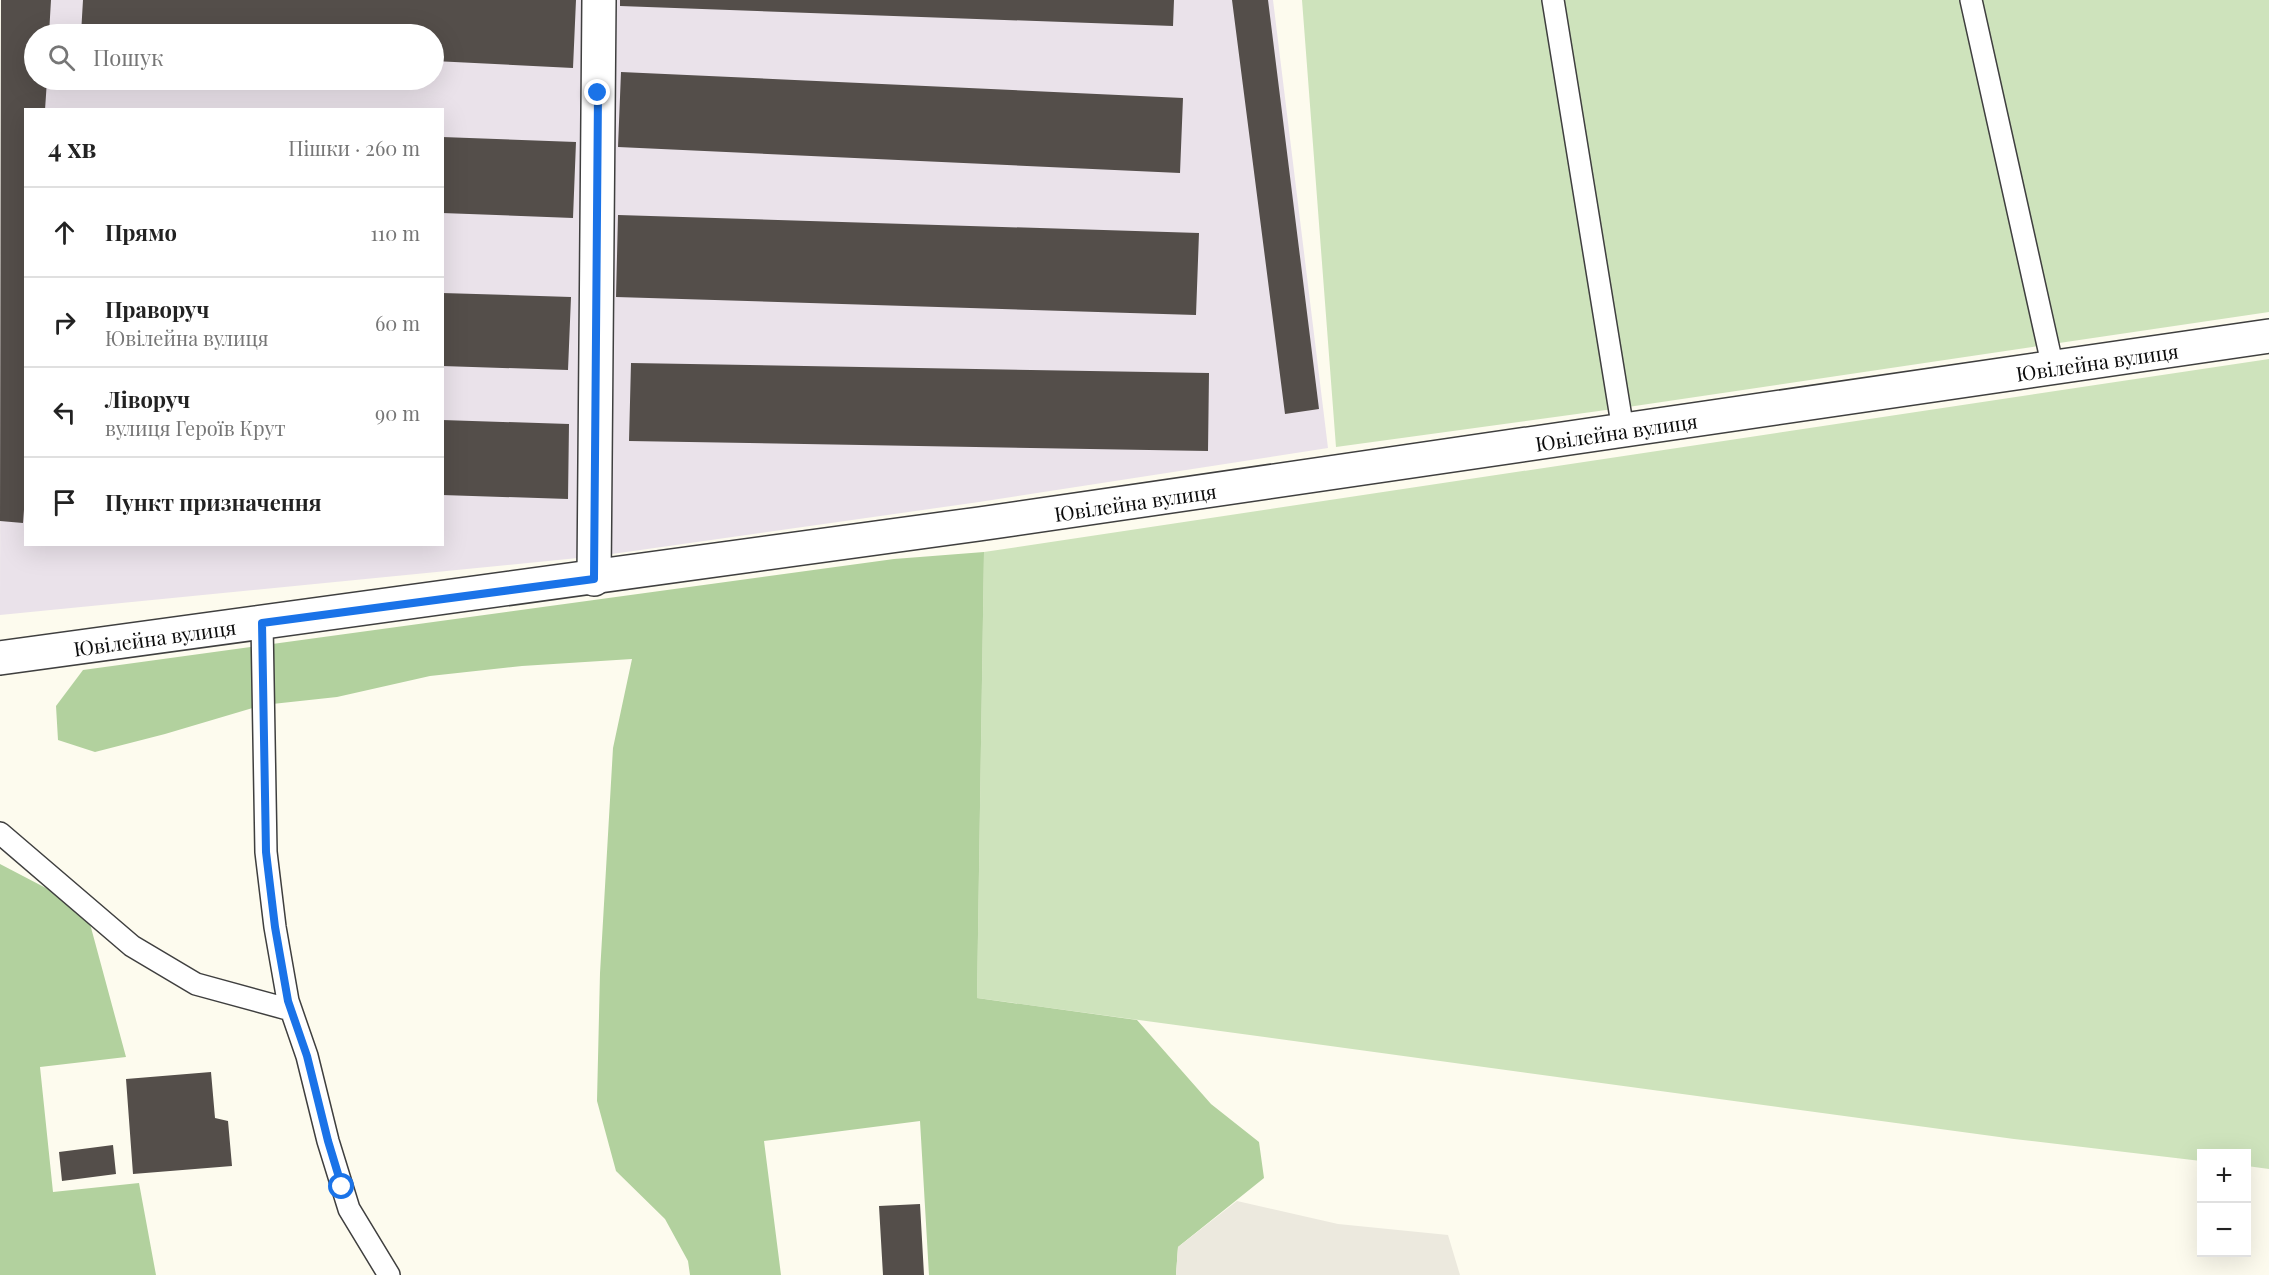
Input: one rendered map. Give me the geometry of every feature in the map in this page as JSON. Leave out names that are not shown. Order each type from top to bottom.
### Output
[{"type":"street","points":[[594,579],[599,0]]},
{"type":"street","name":"Ювілейна вулиця","points":[[0,658],[594,579],[2269,336]]},
{"type":"lane","points":[[1553,0],[1623,430]]},
{"type":"lane","points":[[1971,0],[2053,368]]},
{"type":"lane","points":[[262,623],[266,852],[275,927],[291,1010],[307,1056],[328,1141],[349,1209],[389,1275]]},
{"type":"lane","points":[[0,833],[132,946],[196,984],[291,1010]]},
{"type":"shaded area","points":[[1,0],[1273,0],[1328,448],[979,502],[598,556],[0,615]]},
{"type":"shaded area","points":[[1237,1201],[1338,1224],[1448,1235],[1460,1275],[1176,1275],[1178,1247]]},
{"type":"green space","points":[[1302,0],[2269,0],[2269,312],[1628,407],[1336,447]]},
{"type":"green space","points":[[2269,359],[2269,1169],[2251,1167],[2251,1149],[2197,1149],[2197,1161],[2014,1139],[977,998],[984,552]]},
{"type":"green space","points":[[984,552],[977,998],[1137,1020],[1211,1104],[1259,1142],[1264,1178],[1178,1247],[1176,1275],[929,1275],[920,1121],[764,1141],[781,1275],[690,1275],[688,1261],[665,1219],[616,1171],[597,1101],[600,973],[613,748],[632,659],[522,666],[430,676],[337,697],[263,705],[95,752],[58,740],[56,706],[83,670],[894,559]]},
{"type":"green space","points":[[0,864],[86,909],[126,1057],[40,1067],[53,1192],[139,1183],[156,1275],[0,1275]]},
{"type":"building","points":[[1,0],[51,0],[50,24],[24,24],[24,90],[46,90],[45,108],[24,108],[23,523],[0,521]]},
{"type":"building","points":[[83,0],[576,0],[573,68],[444,62],[444,24],[82,24]]},
{"type":"building","points":[[620,0],[1174,0],[1173,26],[620,6]]},
{"type":"building","points":[[1232,0],[1268,0],[1319,409],[1285,414]]},
{"type":"building","points":[[621,72],[1183,98],[1180,173],[618,147]]},
{"type":"building","points":[[444,137],[576,142],[573,218],[444,213]]},
{"type":"building","points":[[618,215],[1199,233],[1196,315],[616,297]]},
{"type":"building","points":[[444,293],[571,297],[568,370],[444,366]]},
{"type":"building","points":[[631,363],[1209,373],[1208,451],[629,441]]},
{"type":"building","points":[[444,420],[569,424],[568,499],[444,495]]},
{"type":"building","points":[[211,1072],[215,1118],[228,1121],[232,1166],[133,1174],[126,1079]]},
{"type":"building","points":[[113,1145],[116,1174],[62,1181],[59,1152]]},
{"type":"building","points":[[920,1204],[924,1275],[883,1275],[879,1206]]},
{"type":"route","points":[[342,1187],[307,1056],[288,1001],[275,927],[266,852],[262,623],[594,579],[598,93]]}]
